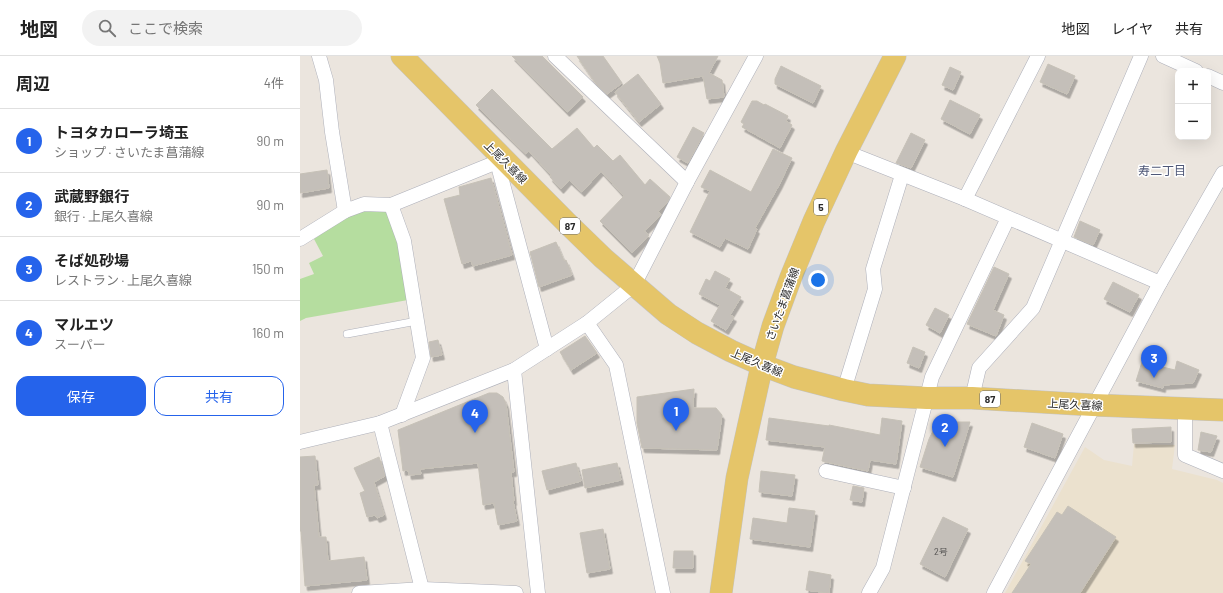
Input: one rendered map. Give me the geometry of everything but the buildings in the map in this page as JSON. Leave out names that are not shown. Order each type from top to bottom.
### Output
[{"type":"main road","name":"上尾久喜線","points":[[402,56],[499,160],[603,258],[634,285],[668,314],[697,333],[762,365],[794,377],[868,395],[927,398],[972,398],[1223,410]]},
{"type":"main road","name":"さいたま菖蒲線","points":[[721,593],[737,478],[762,365],[773,326],[814,221],[846,152],[895,56]]},
{"type":"street","points":[[320,56],[326,80],[332,132],[345,211]]},
{"type":"street","points":[[555,56],[687,182]]},
{"type":"street","points":[[300,442],[380,424],[514,370],[587,323],[634,285],[687,182],[756,56]]},
{"type":"street","points":[[965,199],[1038,56]]},
{"type":"street","points":[[972,398],[979,368],[1033,308],[1141,56]]},
{"type":"street","points":[[1163,56],[1189,68]]},
{"type":"street","points":[[1211,77],[1223,83]]},
{"type":"street","points":[[846,152],[965,199],[1160,283]]},
{"type":"street","points":[[300,239],[345,211],[364,204],[391,205],[499,160],[546,349]]},
{"type":"street","points":[[994,593],[1160,283],[1223,173]]},
{"type":"street","points":[[844,390],[875,289],[873,269],[902,175]]},
{"type":"street","points":[[391,205],[404,241],[423,358],[402,415]]},
{"type":"street","points":[[869,593],[883,568],[932,377],[1008,218]]},
{"type":"street","points":[[587,323],[616,365],[663,593]]},
{"type":"street","points":[[514,370],[538,593]]},
{"type":"street","points":[[1185,408],[1185,455],[1223,471]]},
{"type":"street","points":[[380,424],[423,591]]},
{"type":"street","points":[[826,471],[904,488]]},
{"type":"street","points":[[359,593],[423,591],[516,593]]},
{"type":"lane","points":[[347,334],[417,321]]},
{"type":"shaded area","points":[[1134,444],[1175,445],[1172,469],[1217,480],[1223,483],[1223,593],[1005,593],[1085,447],[1104,460],[1132,466]]},
{"type":"green space","points":[[388,210],[400,243],[408,300],[306,318],[300,321],[300,279],[314,274],[309,263],[323,256],[314,239],[354,211]]},
{"type":"place","name":"そば処砂場","points":[[1154,378]]},
{"type":"place","name":"トヨタカローラ埼玉","points":[[676,431]]},
{"type":"place","name":"マルエツ","points":[[475,433]]},
{"type":"place","name":"武蔵野銀行","points":[[945,447]]},
{"type":"district","name":"寿二丁目","points":[[1162,170]]}]
